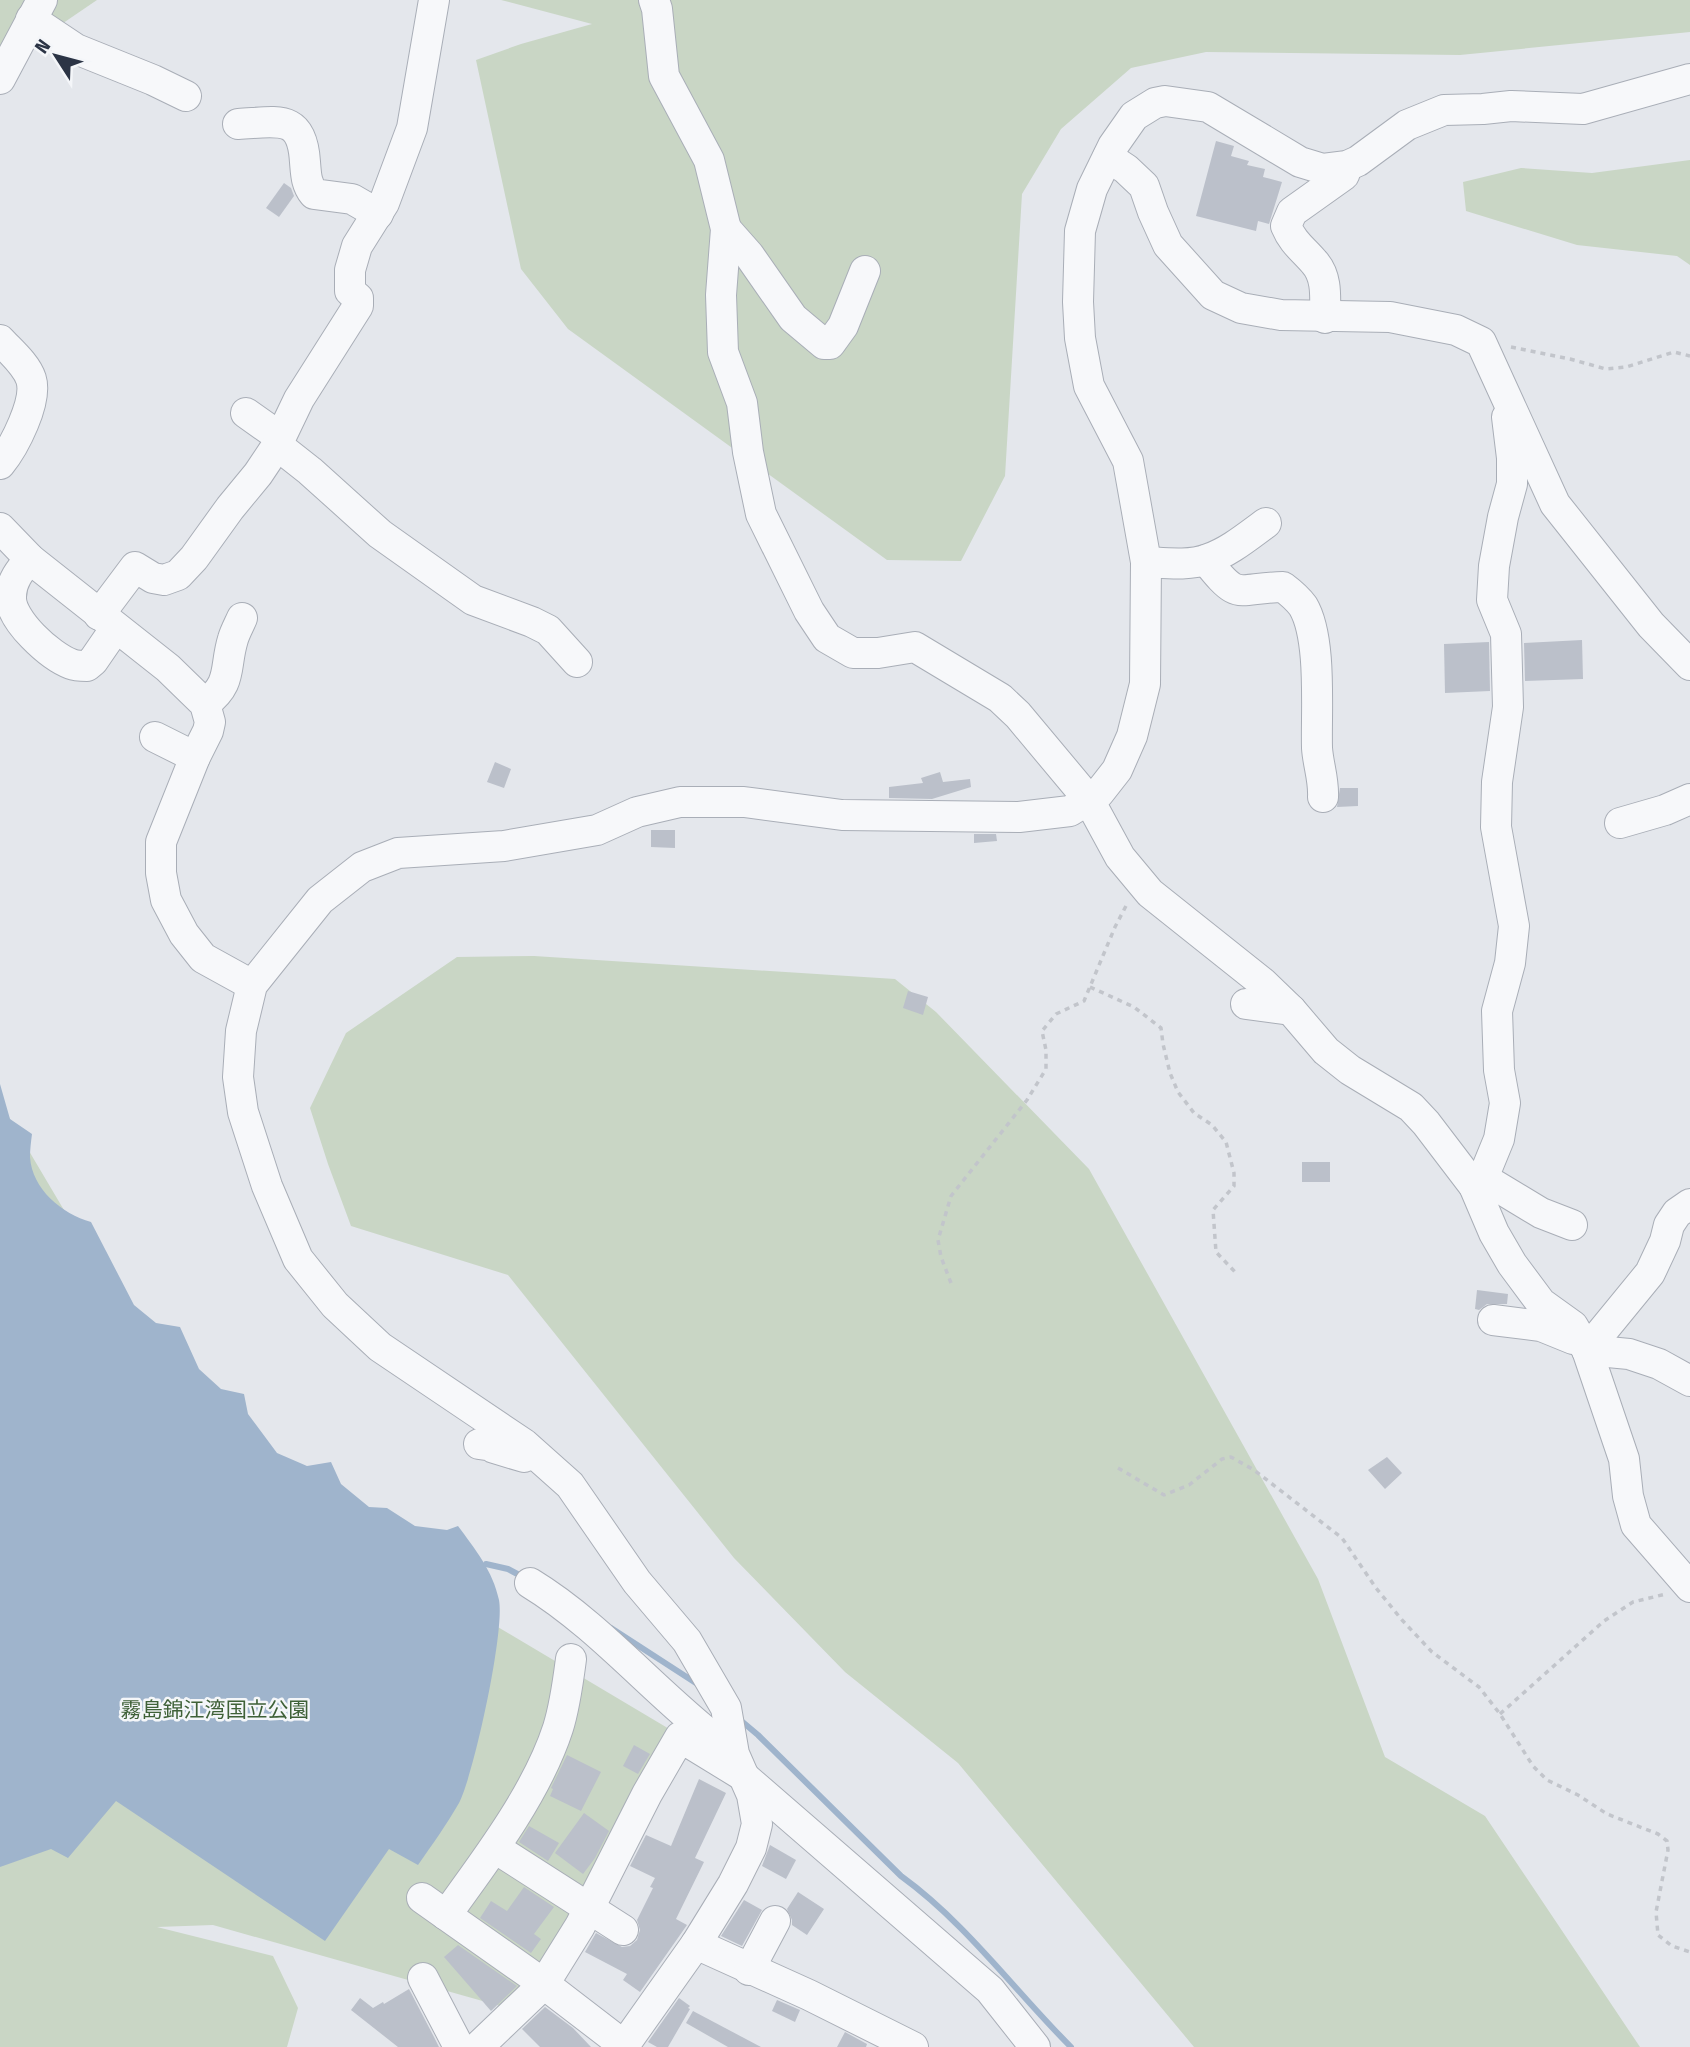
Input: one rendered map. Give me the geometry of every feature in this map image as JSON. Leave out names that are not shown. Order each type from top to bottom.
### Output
[{"type":"street","points":[[30,559],[13,584],[13,613],[31,635],[62,660],[87,666],[93,661],[107,622],[135,567],[153,578],[164,580],[178,575],[258,474],[279,441],[299,399],[358,306],[358,298],[350,291],[350,270],[357,246],[384,203],[412,128],[434,0]]},
{"type":"street","points":[[654,0],[664,76],[709,160],[726,229],[721,296],[723,352],[742,402],[748,452],[761,514],[809,611],[828,638],[853,653],[878,653],[915,647],[1000,698],[1018,715],[1089,800],[1120,857],[1150,893],[1263,983],[1291,1010],[1326,1051],[1350,1070],[1412,1107],[1479,1182],[1541,1213],[1572,1225]]},
{"type":"street","points":[[0,79],[37,10],[76,49],[186,96]]},
{"type":"street","points":[[422,1898],[544,1984],[624,2047],[696,1944],[733,1884],[751,1848],[757,1824],[752,1795],[738,1764],[726,1708],[687,1641],[637,1582],[570,1485],[514,1437],[380,1347],[335,1305],[298,1259],[267,1186],[243,1112],[238,1077],[241,1031],[252,985],[320,900],[362,867],[398,853],[504,846],[597,830],[637,812],[680,802],[744,803],[842,815],[1019,817],[1070,811],[1089,800],[1099,793],[1117,770],[1132,736],[1142,697],[1147,659],[1146,562],[1128,461],[1089,386],[1080,338],[1078,302],[1080,231],[1092,189],[1113,146],[1134,117],[1155,103],[1172,100],[1208,107],[1311,167],[1334,169],[1358,161],[1407,125],[1444,110],[1483,110],[1511,106],[1583,110],[1690,79]]},
{"type":"street","points":[[239,124],[282,113],[304,142],[308,186],[314,194],[352,199],[378,214]]},
{"type":"street","points":[[1108,157],[1144,186],[1168,245],[1213,295],[1241,308],[1281,315],[1390,317],[1456,330],[1481,342],[1555,504],[1651,625],[1690,665]]},
{"type":"street","points":[[1325,317],[1322,274],[1291,238],[1286,226],[1292,212],[1344,175],[1347,166]]},
{"type":"street","points":[[726,229],[749,255],[793,318],[824,344],[830,344],[843,326],[865,271]]},
{"type":"street","points":[[0,340],[27,369],[33,395],[10,452],[0,464]]},
{"type":"street","points":[[1503,386],[1512,458],[1512,484],[1496,554],[1492,600],[1506,634],[1508,707],[1497,782],[1496,827],[1514,926],[1510,963],[1497,1011],[1499,1070],[1505,1103],[1499,1139],[1479,1182],[1493,1234],[1512,1264],[1541,1303],[1573,1326],[1586,1347],[1624,1459],[1628,1496],[1636,1525],[1689,1586]]},
{"type":"street","points":[[246,413],[380,534],[473,600],[548,630],[577,662]]},
{"type":"street","points":[[1146,562],[1180,563],[1206,560],[1225,552],[1266,523]]},
{"type":"street","points":[[0,528],[30,559],[168,668],[205,704],[210,722],[204,744],[195,757],[161,842],[161,873],[166,901],[184,933],[203,958],[252,985]]},
{"type":"street","points":[[1206,560],[1230,588],[1245,591],[1283,587],[1304,608],[1311,629],[1316,664],[1317,751],[1324,786],[1323,797]]},
{"type":"street","points":[[205,704],[223,687],[233,640],[242,618]]},
{"type":"street","points":[[155,737],[195,757]]},
{"type":"street","points":[[1620,823],[1665,810],[1690,799]]},
{"type":"street","points":[[1246,1004],[1291,1010]]},
{"type":"street","points":[[1586,1347],[1650,1273],[1665,1241],[1669,1225],[1677,1213],[1690,1204]]},
{"type":"street","points":[[1493,1320],[1541,1326],[1586,1347],[1629,1354],[1659,1364],[1690,1381]]},
{"type":"street","points":[[480,1444],[509,1451],[548,1466]]},
{"type":"street","points":[[530,1583],[558,1600],[990,1990],[1035,2047]]},
{"type":"street","points":[[446,1915],[495,1848],[536,1778],[557,1731],[571,1659]]},
{"type":"street","points":[[478,2047],[544,1984],[580,1926],[668,1755],[680,1737],[738,1764]]},
{"type":"street","points":[[668,1755],[696,1770]]},
{"type":"street","points":[[757,1824],[787,1836]]},
{"type":"street","points":[[495,1848],[623,1930]]},
{"type":"street","points":[[749,1970],[775,1921]]},
{"type":"street","points":[[696,1944],[809,1995],[913,2047]]},
{"type":"street","points":[[423,1978],[459,2047]]},
{"type":"path","points":[[1481,342],[1570,359],[1606,369],[1626,367],[1674,352],[1690,356]]},
{"type":"path","points":[[951,1283],[938,1240],[951,1196],[1027,1100],[1046,1069],[1042,1031],[1056,1014],[1084,1001],[1115,927],[1140,881]]},
{"type":"path","points":[[1090,987],[1134,1007],[1161,1028],[1170,1073],[1178,1093],[1194,1113],[1212,1125],[1226,1142],[1234,1173],[1234,1186],[1213,1210],[1216,1252],[1237,1274]]},
{"type":"path","points":[[1118,1468],[1164,1494],[1189,1485],[1222,1459],[1231,1457],[1254,1470],[1342,1538],[1402,1620],[1432,1652],[1479,1687],[1500,1714],[1533,1766],[1547,1780],[1578,1795],[1607,1814],[1667,1841],[1668,1850],[1656,1912],[1658,1935],[1672,1946],[1690,1952]]},
{"type":"path","points":[[1500,1714],[1604,1620],[1633,1602],[1689,1586]]},
{"type":"green space","points":[[0,0],[97,0],[0,66]]},
{"type":"green space","points":[[501,0],[1690,0],[1690,32],[1460,55],[1206,52],[1131,68],[1061,129],[1022,194],[1005,476],[961,561],[887,560],[568,329],[521,269],[476,60],[592,24]]},
{"type":"green space","points":[[1690,160],[1690,265],[1677,256],[1577,245],[1466,211],[1463,182],[1521,168],[1592,173]]},
{"type":"green space","points":[[534,956],[895,979],[936,1012],[1089,1169],[1318,1579],[1385,1757],[1485,1816],[1640,2047],[1194,2047],[958,1763],[845,1672],[734,1558],[508,1275],[351,1226],[310,1108],[346,1033],[457,957]]},
{"type":"green space","name":"霧島錦江湾国立公園","points":[[0,1102],[209,1455],[676,1733],[532,2015],[213,1925],[157,1927],[273,1956],[298,2008],[287,2047],[0,2047]]},
{"type":"water","name":"霧島錦江湾国立公園","points":[[0,1084],[10,1119],[32,1134],[32,1169],[43,1190],[59,1206],[91,1222],[134,1305],[156,1323],[180,1327],[199,1369],[221,1389],[244,1394],[248,1414],[277,1453],[307,1466],[331,1462],[341,1484],[369,1507],[387,1508],[415,1526],[447,1530],[458,1526],[483,1561],[496,1589],[500,1616],[493,1670],[480,1734],[459,1803],[418,1865],[389,1849],[325,1941],[116,1801],[68,1858],[51,1849],[0,1867]]},
{"type":"building","points":[[1216,141],[1234,146],[1231,156],[1249,161],[1247,165],[1265,169],[1263,177],[1282,182],[1269,224],[1258,221],[1256,231],[1196,216]]},
{"type":"building","points":[[284,183],[291,188],[294,196],[279,217],[266,208]]},
{"type":"building","points":[[1582,640],[1583,679],[1525,681],[1524,643]]},
{"type":"building","points":[[1489,642],[1490,691],[1445,693],[1444,644]]},
{"type":"building","points":[[495,762],[511,769],[504,788],[487,782]]},
{"type":"building","points":[[940,772],[943,782],[970,779],[971,787],[932,799],[889,798],[889,787],[923,783],[921,778]]},
{"type":"building","points":[[1340,788],[1358,788],[1358,806],[1337,807]]},
{"type":"building","points":[[651,830],[675,830],[675,848],[651,847]]},
{"type":"building","points":[[974,834],[996,834],[997,841],[974,843]]},
{"type":"building","points":[[908,991],[928,997],[923,1015],[903,1008]]},
{"type":"building","points":[[1302,1162],[1330,1162],[1330,1182],[1302,1182]]},
{"type":"building","points":[[1477,1290],[1508,1294],[1507,1304],[1487,1304],[1479,1310],[1475,1309]]},
{"type":"building","points":[[1387,1457],[1402,1473],[1385,1489],[1368,1470]]},
{"type":"building","points":[[634,1745],[650,1754],[638,1774],[623,1766]]},
{"type":"building","points":[[567,1755],[601,1772],[581,1811],[550,1796],[553,1789],[551,1788]]},
{"type":"building","points":[[699,1779],[726,1793],[695,1858],[704,1862],[676,1919],[687,1925],[640,1992],[623,1980],[627,1974],[585,1952],[596,1933],[622,1947],[630,1946],[637,1940],[640,1930],[637,1920],[653,1888],[650,1887],[655,1878],[630,1866],[646,1835],[671,1846]]},
{"type":"building","points":[[584,1813],[609,1831],[583,1874],[555,1853]]},
{"type":"building","points":[[529,1826],[559,1843],[548,1861],[519,1842]]},
{"type":"building","points":[[770,1845],[796,1860],[786,1879],[762,1866]]},
{"type":"building","points":[[524,1887],[554,1907],[534,1934],[541,1939],[531,1953],[480,1918],[491,1901],[507,1911]]},
{"type":"building","points":[[798,1892],[824,1909],[807,1935],[792,1925],[787,1909]]},
{"type":"building","points":[[744,1900],[762,1910],[742,1946],[721,1936]]},
{"type":"building","points":[[458,1945],[517,1986],[491,2011],[444,1957]]},
{"type":"building","points":[[409,1989],[439,2047],[398,2047],[351,2010],[360,1998],[373,2008]]},
{"type":"building","points":[[679,1998],[690,2006],[690,2009],[668,2047],[657,2047],[648,2042]]},
{"type":"building","points":[[777,2000],[800,2010],[795,2022],[772,2011]]},
{"type":"building","points":[[545,2007],[573,2028],[591,2047],[540,2047],[522,2029]]},
{"type":"building","points":[[693,2011],[761,2047],[728,2047],[686,2023]]},
{"type":"building","points":[[845,2032],[867,2044],[866,2047],[837,2047]]},
{"type":"waterway","points":[[486,1564],[508,1569],[523,1577]]},
{"type":"waterway","points":[[611,1628],[699,1685]]},
{"type":"waterway","points":[[739,1719],[901,1876],[947,1915],[1071,2047]]}]
